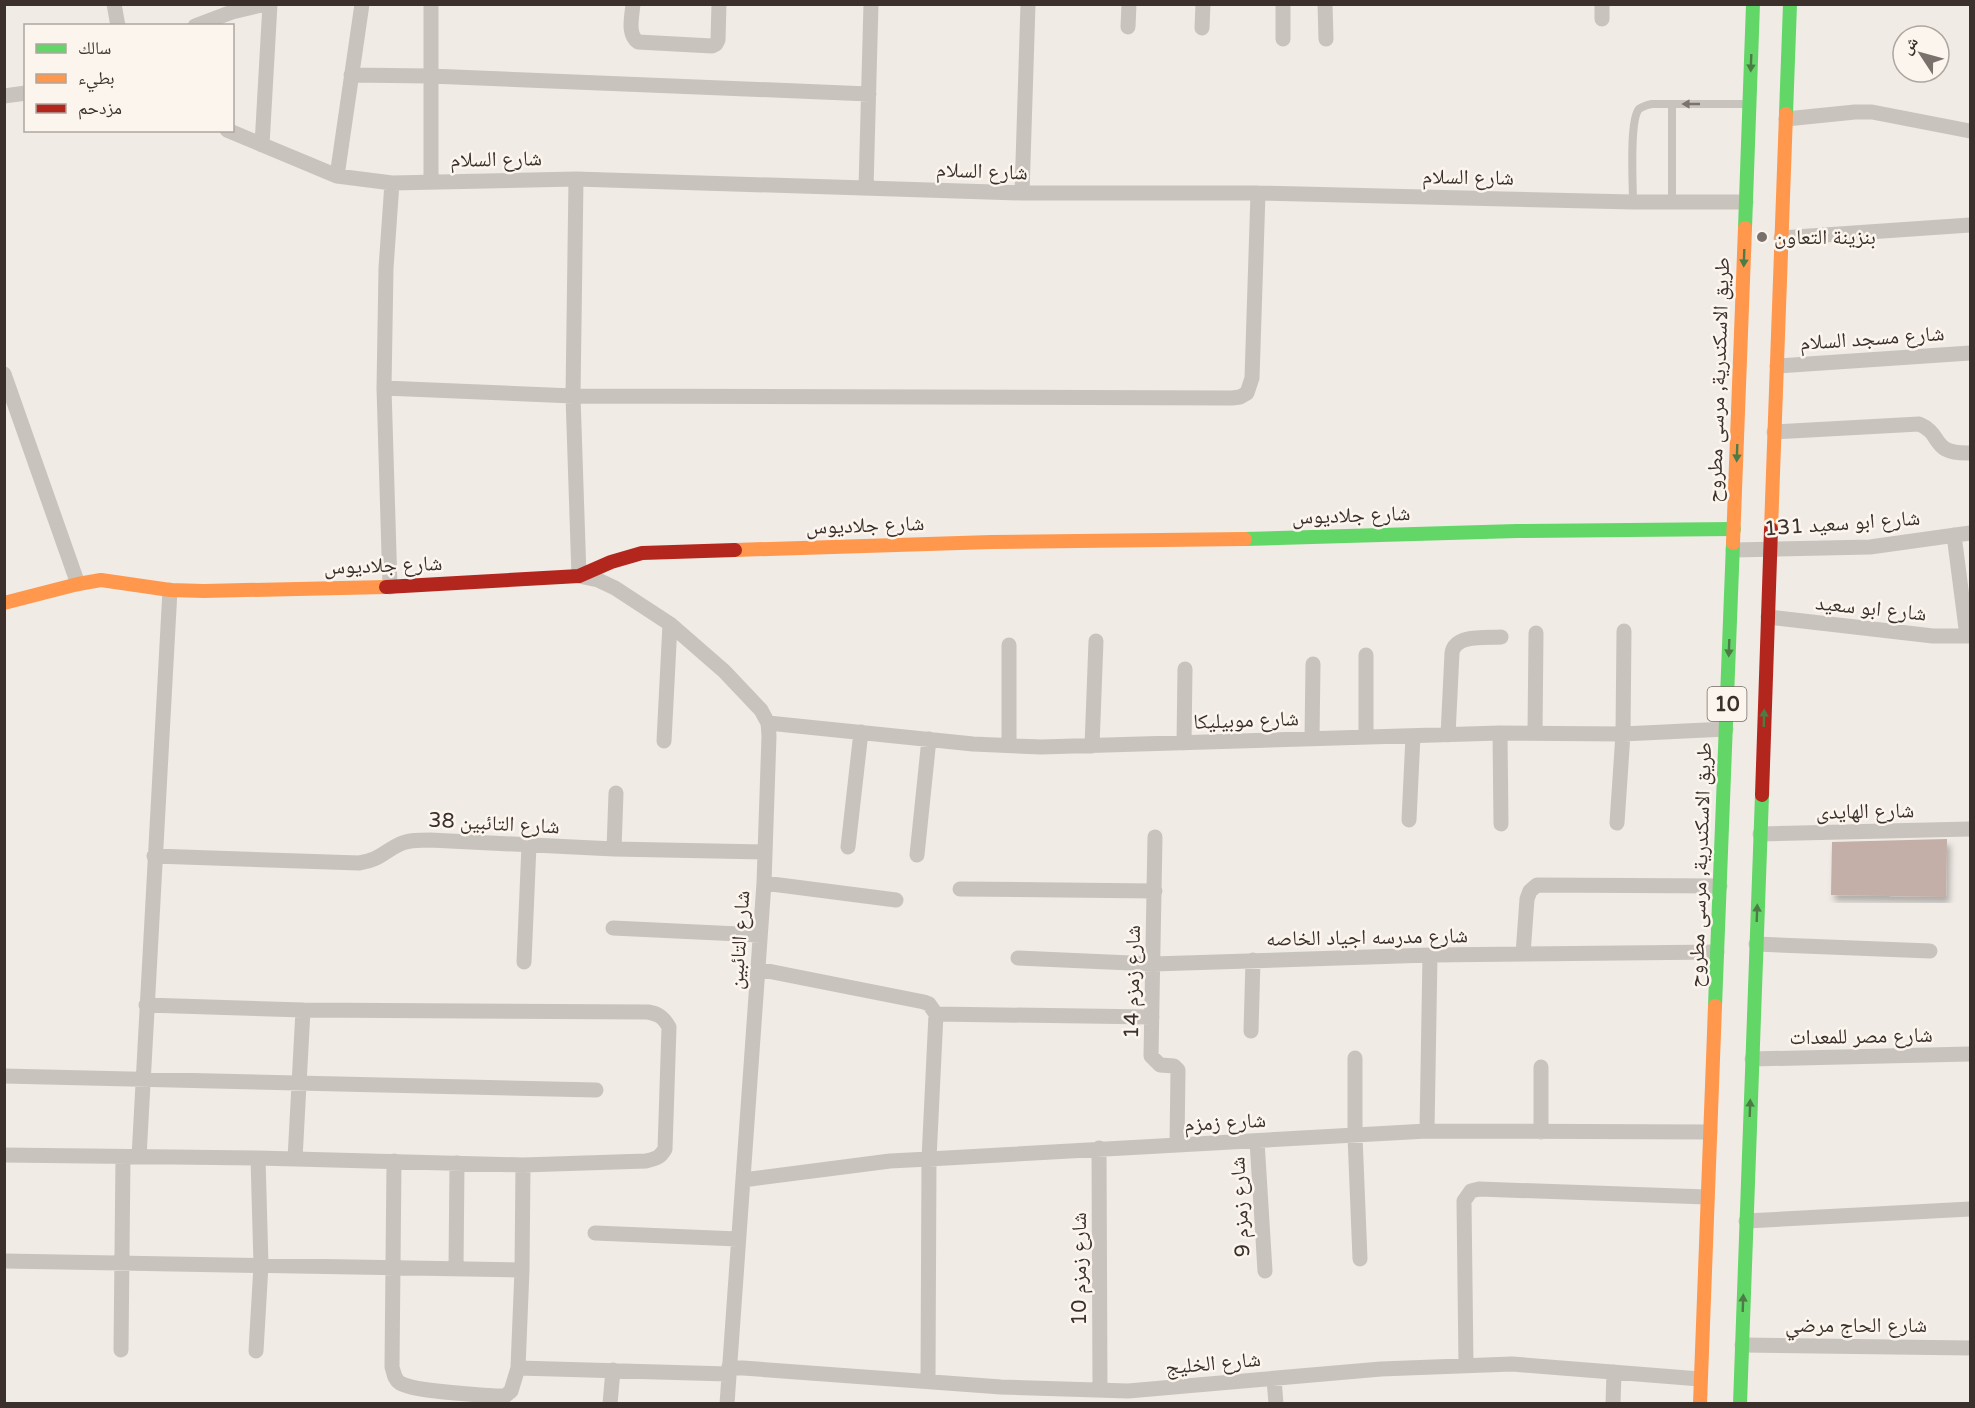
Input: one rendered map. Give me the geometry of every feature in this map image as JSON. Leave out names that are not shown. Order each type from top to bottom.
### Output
[{"type":"main road","name":"طريق الاسكندرية, مرسى مطروح","points":[[1700,1404],[1733,550],[1740,486],[1753,4]]},
{"type":"main road","name":"10","points":[[1740,1404],[1768,617],[1770,549],[1768,486],[1774,432],[1790,4]]},
{"type":"main road","name":"شارع جلاديوس","points":[[4,603],[101,580],[170,590],[204,591],[390,587],[579,576],[611,562],[642,553],[979,543],[1734,528]]},
{"type":"street","points":[[114,4],[118,24]]},
{"type":"street","points":[[200,24],[232,12],[265,4]]},
{"type":"street","points":[[262,145],[270,4]]},
{"type":"street","points":[[337,176],[362,4]]},
{"type":"street","points":[[431,4],[431,181]]},
{"type":"street","points":[[633,4],[631,33],[633,38],[639,42],[712,46],[718,40],[719,4]]},
{"type":"street","points":[[866,188],[871,4]]},
{"type":"street","points":[[1022,193],[1028,4]]},
{"type":"street","points":[[1128,27],[1129,4]]},
{"type":"street","points":[[1202,28],[1203,4]]},
{"type":"street","points":[[1283,4],[1283,39]]},
{"type":"street","points":[[1325,4],[1326,39]]},
{"type":"street","points":[[351,75],[430,76],[869,94]]},
{"type":"street","points":[[4,96],[24,93]]},
{"type":"street","points":[[1786,119],[1872,112],[1971,130]]},
{"type":"street","name":"شارع السلام","points":[[232,132],[337,176],[392,183],[576,179],[1022,193],[1258,193],[1633,202],[1746,202]]},
{"type":"street","points":[[576,179],[573,396],[579,576],[598,580],[615,588],[670,624],[741,688],[761,710],[768,723]]},
{"type":"street","points":[[390,587],[384,388],[392,183]]},
{"type":"street","points":[[384,388],[573,396],[1240,397],[1247,393],[1252,378],[1258,193]]},
{"type":"street","points":[[1781,238],[1971,225]]},
{"type":"street","name":"شارع مسجد السلام","points":[[1777,366],[1971,353]]},
{"type":"street","points":[[4,374],[78,584]]},
{"type":"street","points":[[1774,432],[1919,424],[1930,431],[1942,448],[1956,453],[1971,453]]},
{"type":"street","name":"شارع ابو سعيد 131","points":[[1733,550],[1870,547],[1971,533]]},
{"type":"street","points":[[1954,536],[1969,636]]},
{"type":"street","points":[[139,1157],[170,590]]},
{"type":"street","name":"شارع ابو سعيد","points":[[1768,617],[1933,636],[1969,636]]},
{"type":"street","points":[[664,741],[670,624]]},
{"type":"street","points":[[1617,823],[1623,734],[1624,631]]},
{"type":"street","points":[[1535,733],[1536,633]]},
{"type":"street","points":[[1448,735],[1454,646],[1464,640],[1501,637]]},
{"type":"street","points":[[1092,746],[1096,640]]},
{"type":"street","points":[[1009,645],[1009,746]]},
{"type":"street","points":[[1366,655],[1366,737]]},
{"type":"street","points":[[1312,739],[1313,664]]},
{"type":"street","points":[[1184,743],[1185,669]]},
{"type":"street","name":"شارع موبيليكا","points":[[768,723],[929,739],[1041,747],[1500,733],[1623,734],[1726,729]]},
{"type":"street","name":"شارع التائبين","points":[[727,1404],[765,883],[770,736],[768,723]]},
{"type":"street","points":[[848,847],[861,732]]},
{"type":"street","points":[[1500,733],[1501,824]]},
{"type":"street","points":[[1409,820],[1413,736]]},
{"type":"street","points":[[917,855],[929,739]]},
{"type":"street","points":[[614,849],[616,793]]},
{"type":"street","name":"شارع الهايدى","points":[[1760,834],[1971,829]]},
{"type":"street","name":"شارع زمزم 14","points":[[1155,837],[1152,1056],[1156,1063],[1174,1066],[1178,1072],[1177,1145]]},
{"type":"street","name":"شارع التائبين 38","points":[[154,856],[359,863],[381,857],[400,844],[413,840],[614,849],[765,852]]},
{"type":"street","points":[[524,962],[529,846]]},
{"type":"street","points":[[765,883],[896,900]]},
{"type":"street","points":[[1523,954],[1527,898],[1537,885],[1720,886]]},
{"type":"street","points":[[960,889],[1155,891]]},
{"type":"street","points":[[614,928],[760,935]]},
{"type":"street","points":[[1756,944],[1930,951]]},
{"type":"street","name":"شارع مدرسه اجياد الخاصه","points":[[1018,958],[1153,964],[1523,954],[1717,952]]},
{"type":"street","points":[[1427,1131],[1430,956]]},
{"type":"street","points":[[1251,1031],[1253,960]]},
{"type":"street","points":[[758,969],[924,1002],[936,1014],[929,1159],[928,1381]]},
{"type":"street","points":[[4,1155],[258,1158],[523,1165],[646,1161],[662,1155],[667,1140],[669,1028],[658,1014],[648,1012],[303,1010],[146,1005]]},
{"type":"street","points":[[295,1159],[303,1010]]},
{"type":"street","points":[[936,1014],[1152,1017]]},
{"type":"street","points":[[1970,1054],[1971,1070]]},
{"type":"street","name":"شارع مصر للمعدات","points":[[1752,1059],[1970,1054]]},
{"type":"street","points":[[1355,1058],[1355,1136],[1360,1259]]},
{"type":"street","points":[[1541,1067],[1541,1132]]},
{"type":"street","points":[[4,1076],[596,1090]]},
{"type":"street","name":"شارع زمزم","points":[[743,1180],[890,1161],[1427,1131],[1710,1132]]},
{"type":"street","name":"شارع زمزم 9","points":[[1257,1141],[1265,1271]]},
{"type":"street","name":"شارع زمزم 10","points":[[1099,1148],[1100,1390]]},
{"type":"street","points":[[121,1350],[123,1157]]},
{"type":"street","points":[[256,1351],[261,1265],[258,1158]]},
{"type":"street","points":[[394,1161],[392,1367],[394,1377],[399,1382],[416,1388],[505,1396],[511,1391],[518,1368],[523,1165]]},
{"type":"street","points":[[456,1269],[457,1162]]},
{"type":"street","points":[[1466,1365],[1464,1201],[1471,1191],[1479,1189],[1707,1197]]},
{"type":"street","points":[[1746,1221],[1971,1209]]},
{"type":"street","points":[[595,1233],[738,1239]]},
{"type":"street","points":[[4,1261],[522,1270]]},
{"type":"street","name":"شارع الحاج مرضي","points":[[1742,1345],[1971,1348]]},
{"type":"street","name":"شارع الخليج","points":[[518,1368],[729,1370],[1128,1391],[1381,1369],[1512,1364],[1700,1379]]},
{"type":"street","points":[[610,1404],[613,1370]]},
{"type":"street","points":[[1613,1404],[1614,1372]]},
{"type":"street","points":[[1274,1379],[1276,1404]]},
{"type":"lane","points":[[1672,104],[1672,202]]},
{"type":"lane","points":[[1633,202],[1634,122],[1636,115],[1644,106],[1749,104]]},
{"type":"building","points":[[1947,839],[1946,897],[1831,895],[1832,842]]},
{"type":"traffic: fast","points":[[1745,228],[1753,4]]},
{"type":"traffic: fast","points":[[1786,114],[1790,4]]},
{"type":"traffic: fast","points":[[1245,539],[1517,531],[1734,529]]},
{"type":"traffic: fast","points":[[1715,1006],[1733,543]]},
{"type":"traffic: fast","points":[[1740,1404],[1762,795]]},
{"type":"traffic: slow","points":[[1771,529],[1786,114]]},
{"type":"traffic: slow","points":[[1733,543],[1745,228]]},
{"type":"traffic: slow","points":[[735,550],[991,542],[1245,539]]},
{"type":"traffic: slow","points":[[4,603],[101,580],[170,590],[204,591],[386,587]]},
{"type":"traffic: slow","points":[[1700,1404],[1715,1006]]},
{"type":"traffic: jam","points":[[1762,795],[1771,529]]},
{"type":"traffic: jam","points":[[386,587],[579,576],[611,562],[642,553],[735,550]]},
{"type":"place","name":"بنزينة التعاون","points":[[1762,237]]}]
